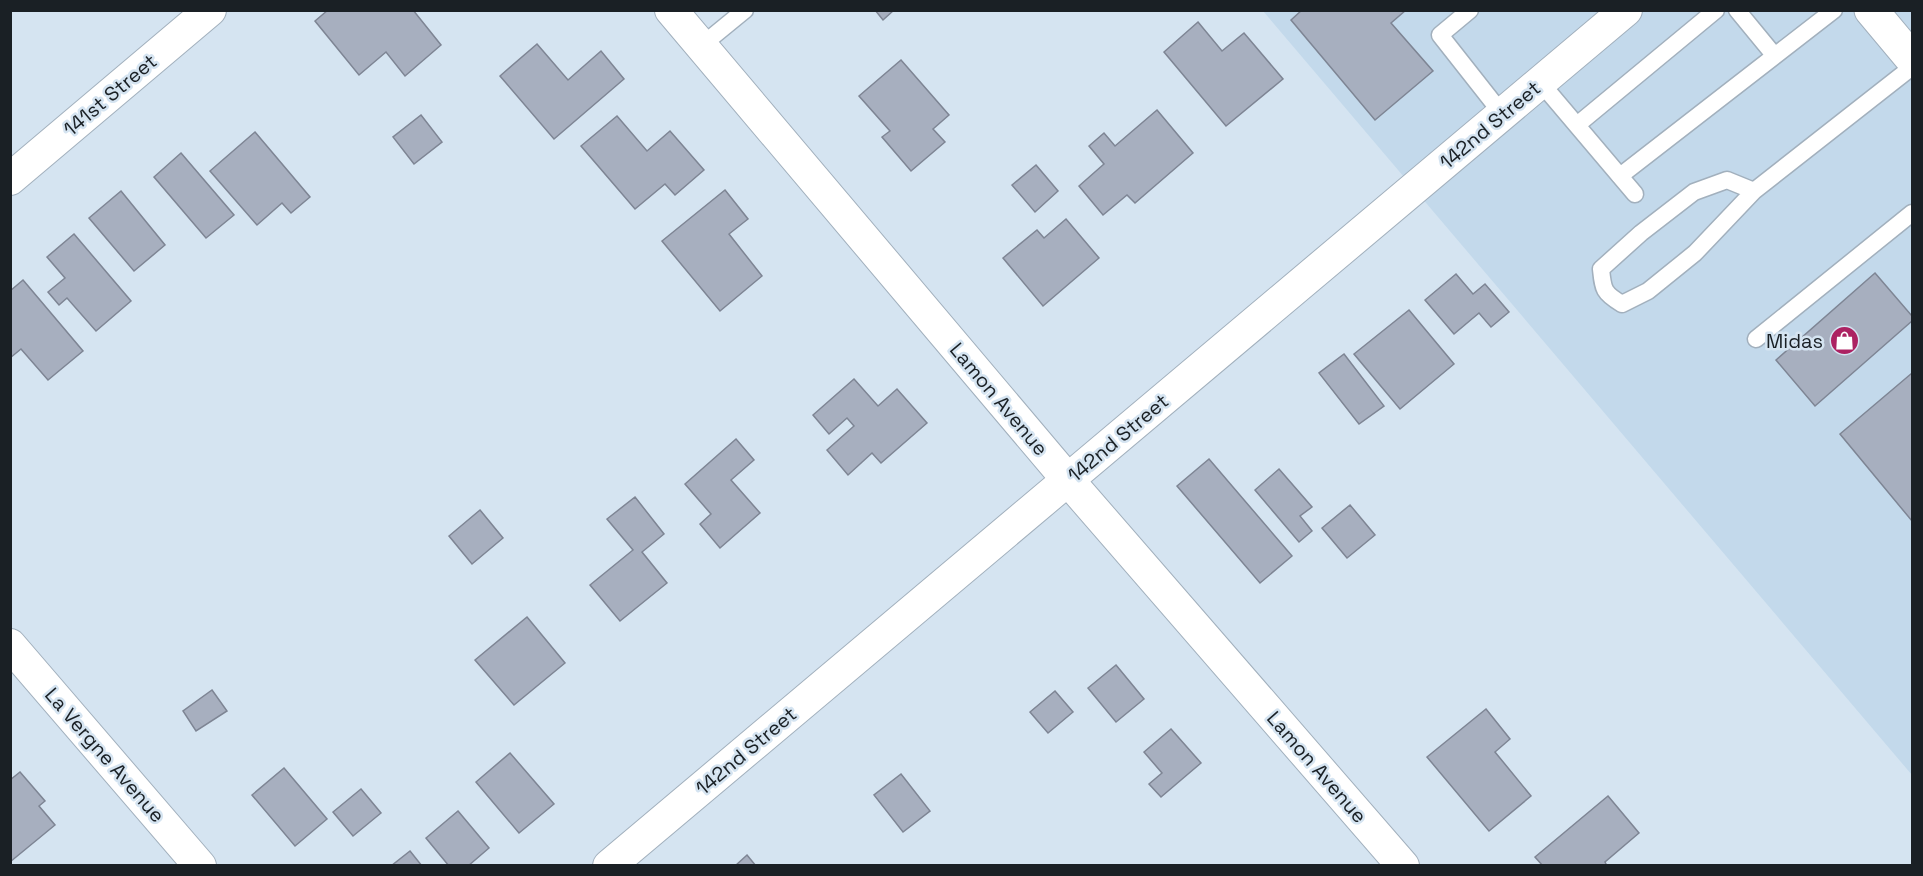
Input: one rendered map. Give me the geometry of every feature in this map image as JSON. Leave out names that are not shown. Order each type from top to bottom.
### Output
[{"type":"main road","points":[[1871,10],[1912,59]]},
{"type":"street","name":"141st Street","points":[[10,179],[210,10]]},
{"type":"street","name":"Lamon Avenue","points":[[671,10],[1068,480],[1403,866]]},
{"type":"street","name":"142nd Street","points":[[609,866],[1626,10]]},
{"type":"street","name":"La Vergne Avenue","points":[[10,645],[200,866]]},
{"type":"lane","points":[[701,46],[745,10]]},
{"type":"lane","points":[[1470,10],[1440,35],[1503,115]]},
{"type":"lane","points":[[1577,125],[1716,10]]},
{"type":"lane","points":[[1737,10],[1774,56]]},
{"type":"lane","points":[[1620,176],[1834,10]]},
{"type":"lane","points":[[1754,191],[1727,180],[1694,192],[1641,233],[1601,269],[1603,289],[1622,303],[1648,291],[1695,253],[1754,191],[1912,66]]},
{"type":"lane","points":[[1541,83],[1635,194]]},
{"type":"lane","points":[[1756,339],[1912,213]]},
{"type":"shaded area","points":[[1263,11],[1912,11],[1912,775]]},
{"type":"building","points":[[328,10],[413,10],[441,45],[405,76],[386,52],[359,75],[315,21]]},
{"type":"building","points":[[875,10],[894,10],[883,20]]},
{"type":"building","points":[[1302,10],[1406,10],[1391,23],[1433,71],[1375,120],[1291,20]]},
{"type":"building","points":[[1198,22],[1222,51],[1244,33],[1283,79],[1226,126],[1164,52]]},
{"type":"building","points":[[537,44],[568,80],[601,51],[624,79],[554,139],[500,76]]},
{"type":"building","points":[[901,60],[949,115],[933,129],[945,142],[911,171],[882,137],[890,131],[859,96]]},
{"type":"building","points":[[1157,110],[1193,153],[1135,203],[1127,195],[1103,215],[1079,186],[1104,164],[1089,146],[1104,133],[1115,146]]},
{"type":"building","points":[[421,115],[442,142],[414,164],[393,137]]},
{"type":"building","points":[[617,116],[647,151],[670,131],[704,170],[675,195],[665,184],[635,209],[581,146]]},
{"type":"building","points":[[255,132],[310,197],[291,213],[282,203],[257,225],[210,171]]},
{"type":"building","points":[[181,153],[234,215],[206,238],[154,177]]},
{"type":"building","points":[[1036,165],[1058,191],[1035,212],[1012,185]]},
{"type":"building","points":[[725,190],[748,219],[729,234],[762,276],[720,311],[662,241]]},
{"type":"building","points":[[121,191],[165,245],[134,271],[89,218]]},
{"type":"building","points":[[1066,219],[1099,258],[1043,306],[1003,258],[1037,230],[1044,238]]},
{"type":"building","points":[[74,234],[131,301],[96,331],[67,298],[59,305],[48,292],[65,278],[47,257]]},
{"type":"building","name":"Midas","points":[[1875,273],[1912,316],[1912,321],[1815,406],[1776,360]]},
{"type":"building","points":[[1456,274],[1473,294],[1485,284],[1509,312],[1491,327],[1479,313],[1454,334],[1425,300]]},
{"type":"building","points":[[23,280],[83,351],[48,380],[21,349],[10,358],[10,291]]},
{"type":"building","points":[[1409,310],[1454,364],[1400,409],[1354,354]]},
{"type":"building","points":[[1344,354],[1384,406],[1359,424],[1319,373]]},
{"type":"building","points":[[1912,373],[1912,521],[1840,434]]},
{"type":"building","points":[[854,379],[878,406],[897,389],[927,423],[881,463],[872,453],[848,475],[827,450],[854,426],[847,418],[829,434],[813,415]]},
{"type":"building","points":[[736,439],[754,460],[731,480],[760,513],[720,548],[700,524],[711,514],[685,484]]},
{"type":"building","points":[[1209,459],[1292,556],[1260,583],[1177,486]]},
{"type":"building","points":[[1279,469],[1312,507],[1300,516],[1312,531],[1299,542],[1255,490]]},
{"type":"building","points":[[635,497],[664,534],[642,552],[667,583],[620,621],[590,585],[633,550],[607,519]]},
{"type":"building","points":[[1350,505],[1375,535],[1347,558],[1322,528]]},
{"type":"building","points":[[480,510],[503,538],[472,564],[449,536]]},
{"type":"building","points":[[527,617],[565,663],[514,705],[475,660]]},
{"type":"building","points":[[1116,665],[1144,699],[1116,722],[1088,688]]},
{"type":"building","points":[[212,690],[227,711],[196,731],[183,711]]},
{"type":"building","points":[[1055,691],[1073,712],[1048,733],[1030,712]]},
{"type":"building","points":[[1486,709],[1510,739],[1495,752],[1531,796],[1489,831],[1427,757]]},
{"type":"building","points":[[1171,729],[1201,763],[1161,797],[1149,784],[1162,773],[1144,752]]},
{"type":"building","points":[[510,753],[554,804],[519,833],[476,782]]},
{"type":"building","points":[[284,768],[327,819],[295,846],[252,795]]},
{"type":"building","points":[[20,772],[45,801],[39,806],[55,825],[10,862],[10,780]]},
{"type":"building","points":[[901,774],[930,811],[903,832],[874,795]]},
{"type":"building","points":[[361,789],[381,813],[353,836],[333,812]]},
{"type":"building","points":[[1608,796],[1639,833],[1605,862],[1607,866],[1543,866],[1535,857]]},
{"type":"building","points":[[458,811],[489,848],[468,866],[449,866],[426,838]]},
{"type":"building","points":[[410,851],[422,866],[391,866]]},
{"type":"building","points":[[747,855],[756,866],[735,866]]},
{"type":"place","name":"Midas","points":[[1844,341]]}]
